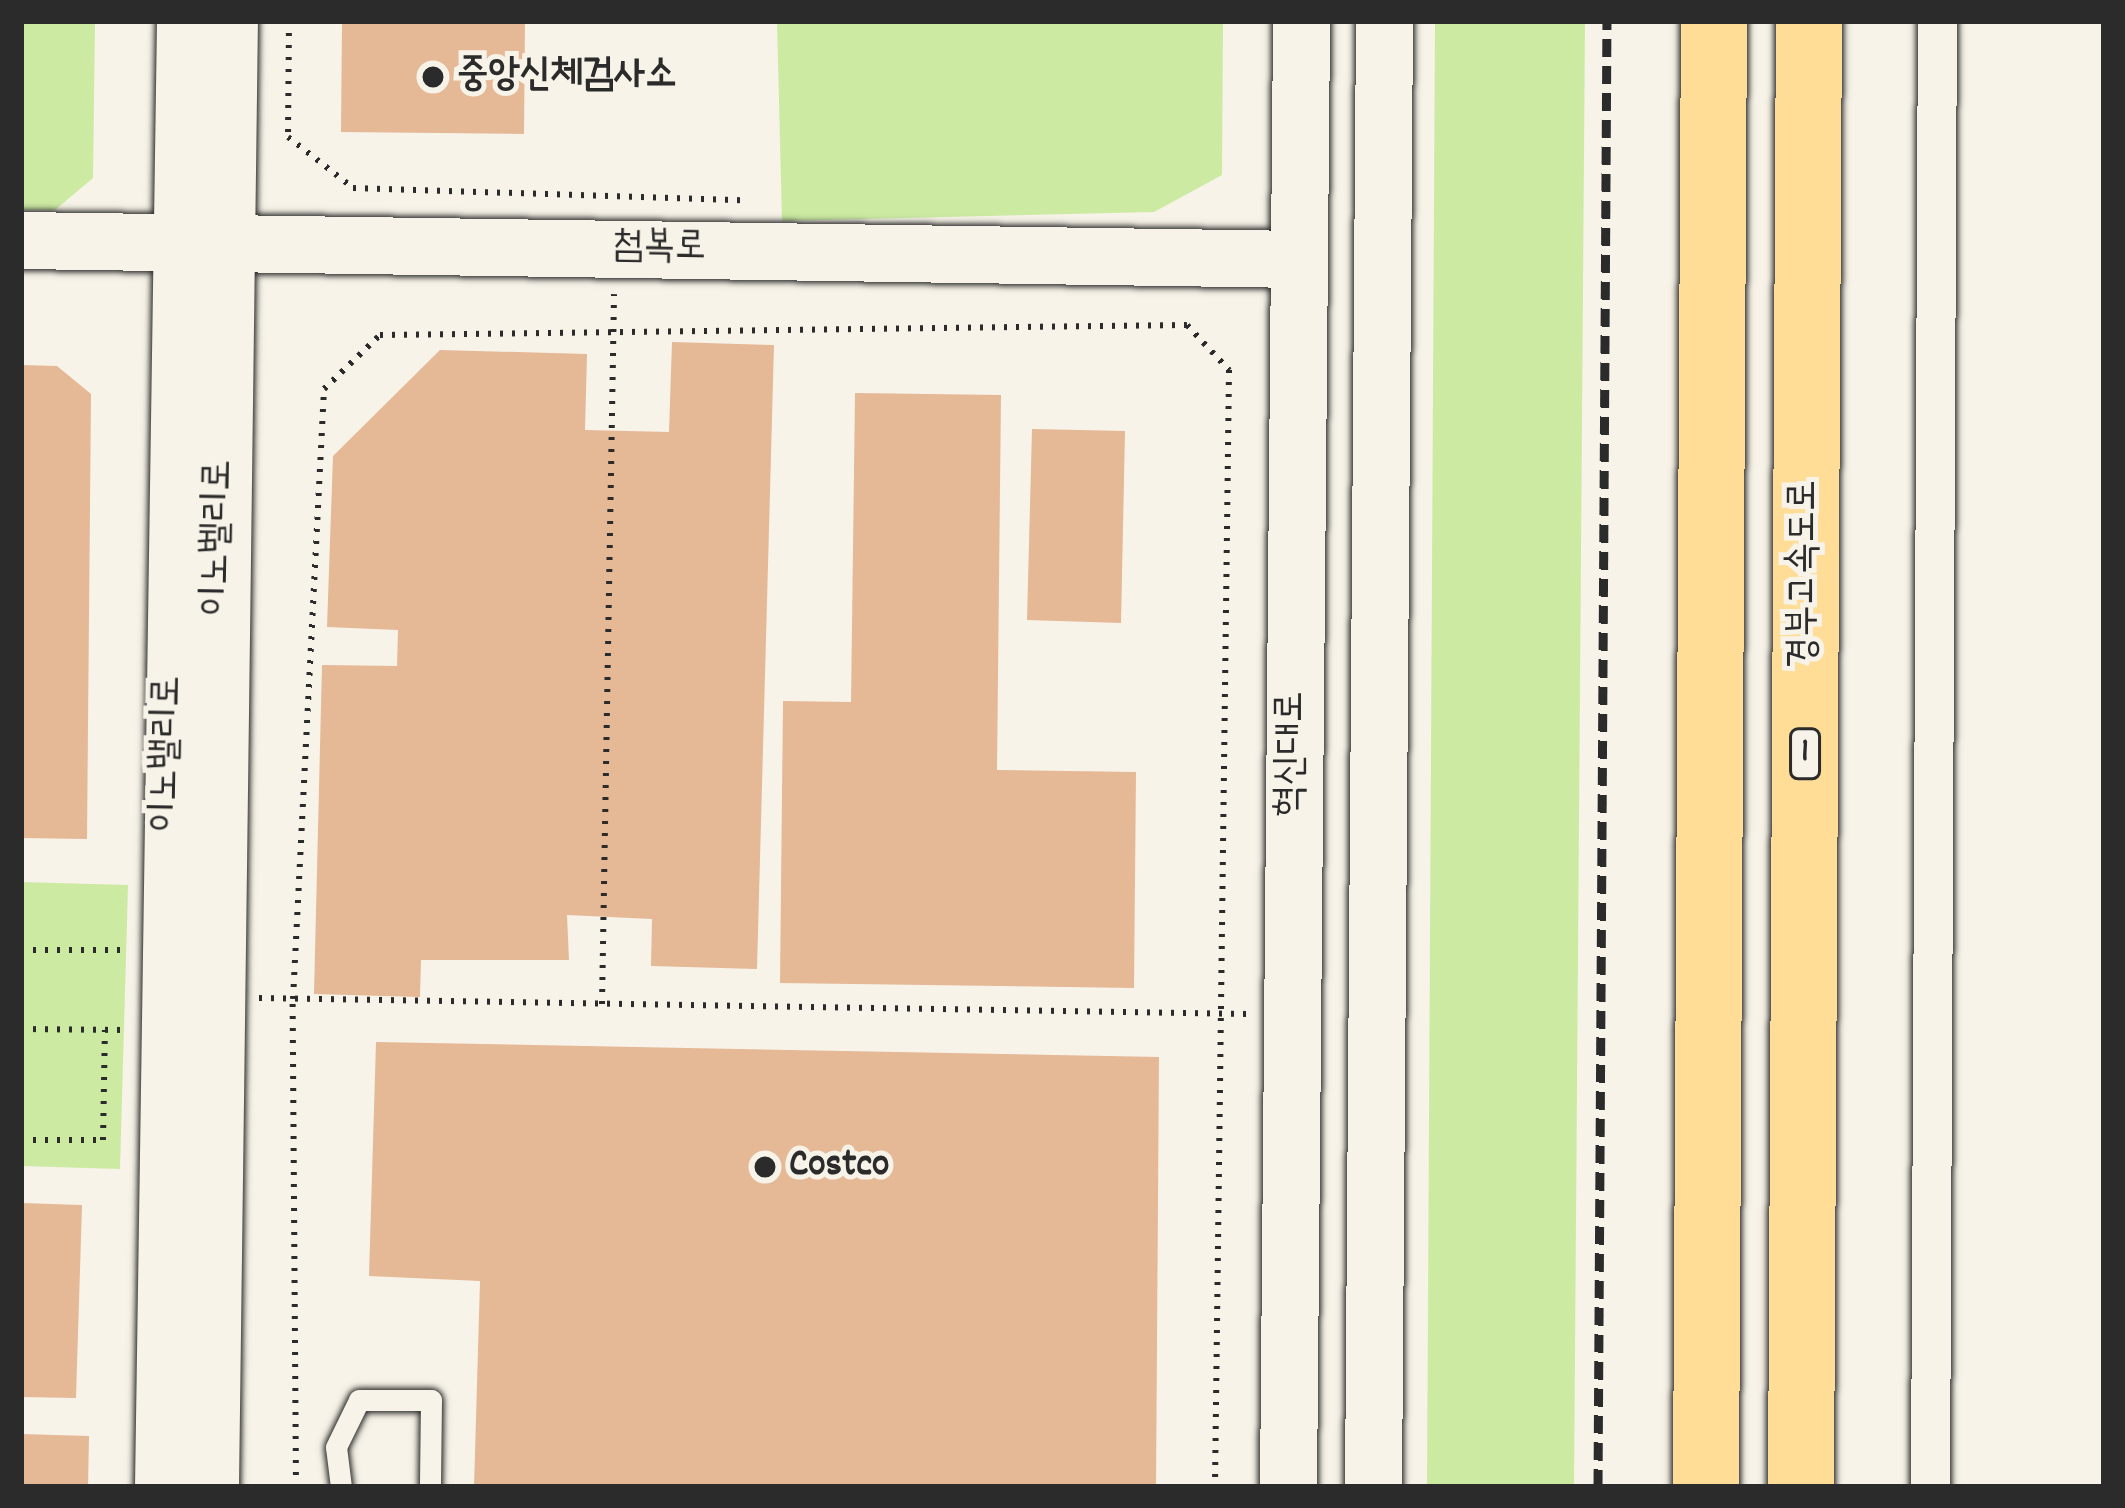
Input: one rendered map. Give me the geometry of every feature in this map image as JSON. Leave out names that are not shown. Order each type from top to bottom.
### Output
[{"type":"highway","points":[[1706,1487],[1714,21]]},
{"type":"highway","name":"경부고속도로","points":[[1801,1487],[1810,21]]},
{"type":"main road","name":"이노밸리로","points":[[164,1487],[166,950],[203,242],[185,21]]},
{"type":"main road","name":"이노벨리로","points":[[210,1487],[211,998],[203,242],[229,21]]},
{"type":"main road","name":"혁신대로","points":[[1288,1487],[1301,21]]},
{"type":"main road","points":[[1373,1487],[1384,21]]},
{"type":"main road","name":"첨복로","points":[[21,240],[1298,259]]},
{"type":"street","points":[[1930,1487],[1937,21]]},
{"type":"lane","points":[[341,1487],[336,1447],[359,1400],[431,1400],[430,1487]]},
{"type":"path","points":[[289,21],[288,137],[352,188],[742,200]]},
{"type":"path","points":[[602,1004],[615,249]]},
{"type":"path","points":[[296,1487],[293,999],[324,388],[380,335],[1187,325],[1229,370],[1229,1014],[1215,1487]]},
{"type":"path","points":[[21,950],[166,950]]},
{"type":"path","points":[[211,998],[1292,1015]]},
{"type":"path","points":[[21,1029],[165,1030]]},
{"type":"path","points":[[21,1140],[103,1140],[105,1030]]},
{"type":"green space","points":[[21,21],[95,21],[93,178],[55,210],[21,210]]},
{"type":"green space","points":[[777,21],[1223,21],[1222,175],[1154,212],[782,221]]},
{"type":"green space","points":[[1435,21],[1585,21],[1574,1487],[1427,1487]]},
{"type":"green space","points":[[21,882],[128,885],[120,1169],[21,1166]]},
{"type":"building","name":"중앙신체검사소","points":[[342,21],[525,21],[524,134],[341,132]]},
{"type":"building","points":[[672,342],[774,345],[757,969],[651,966],[652,919],[567,915],[569,960],[421,960],[420,997],[314,994],[322,665],[397,666],[398,630],[327,627],[333,456],[440,350],[587,354],[585,430],[669,432]]},
{"type":"building","points":[[21,365],[57,366],[91,394],[87,839],[21,838]]},
{"type":"building","points":[[855,393],[1001,395],[997,770],[1136,772],[1134,988],[780,983],[783,701],[851,702]]},
{"type":"building","points":[[1032,429],[1125,431],[1121,623],[1027,620]]},
{"type":"building","name":"Costco","points":[[376,1042],[1159,1057],[1156,1487],[474,1487],[480,1281],[369,1276]]},
{"type":"building","points":[[21,1203],[82,1205],[76,1398],[21,1397]]},
{"type":"building","points":[[21,1434],[89,1436],[88,1487],[21,1487]]},
{"type":"railway","points":[[1598,1487],[1607,21]]},
{"type":"place","name":"중앙신체검사소","points":[[433,77]]},
{"type":"place","name":"Costco","points":[[765,1167]]}]
